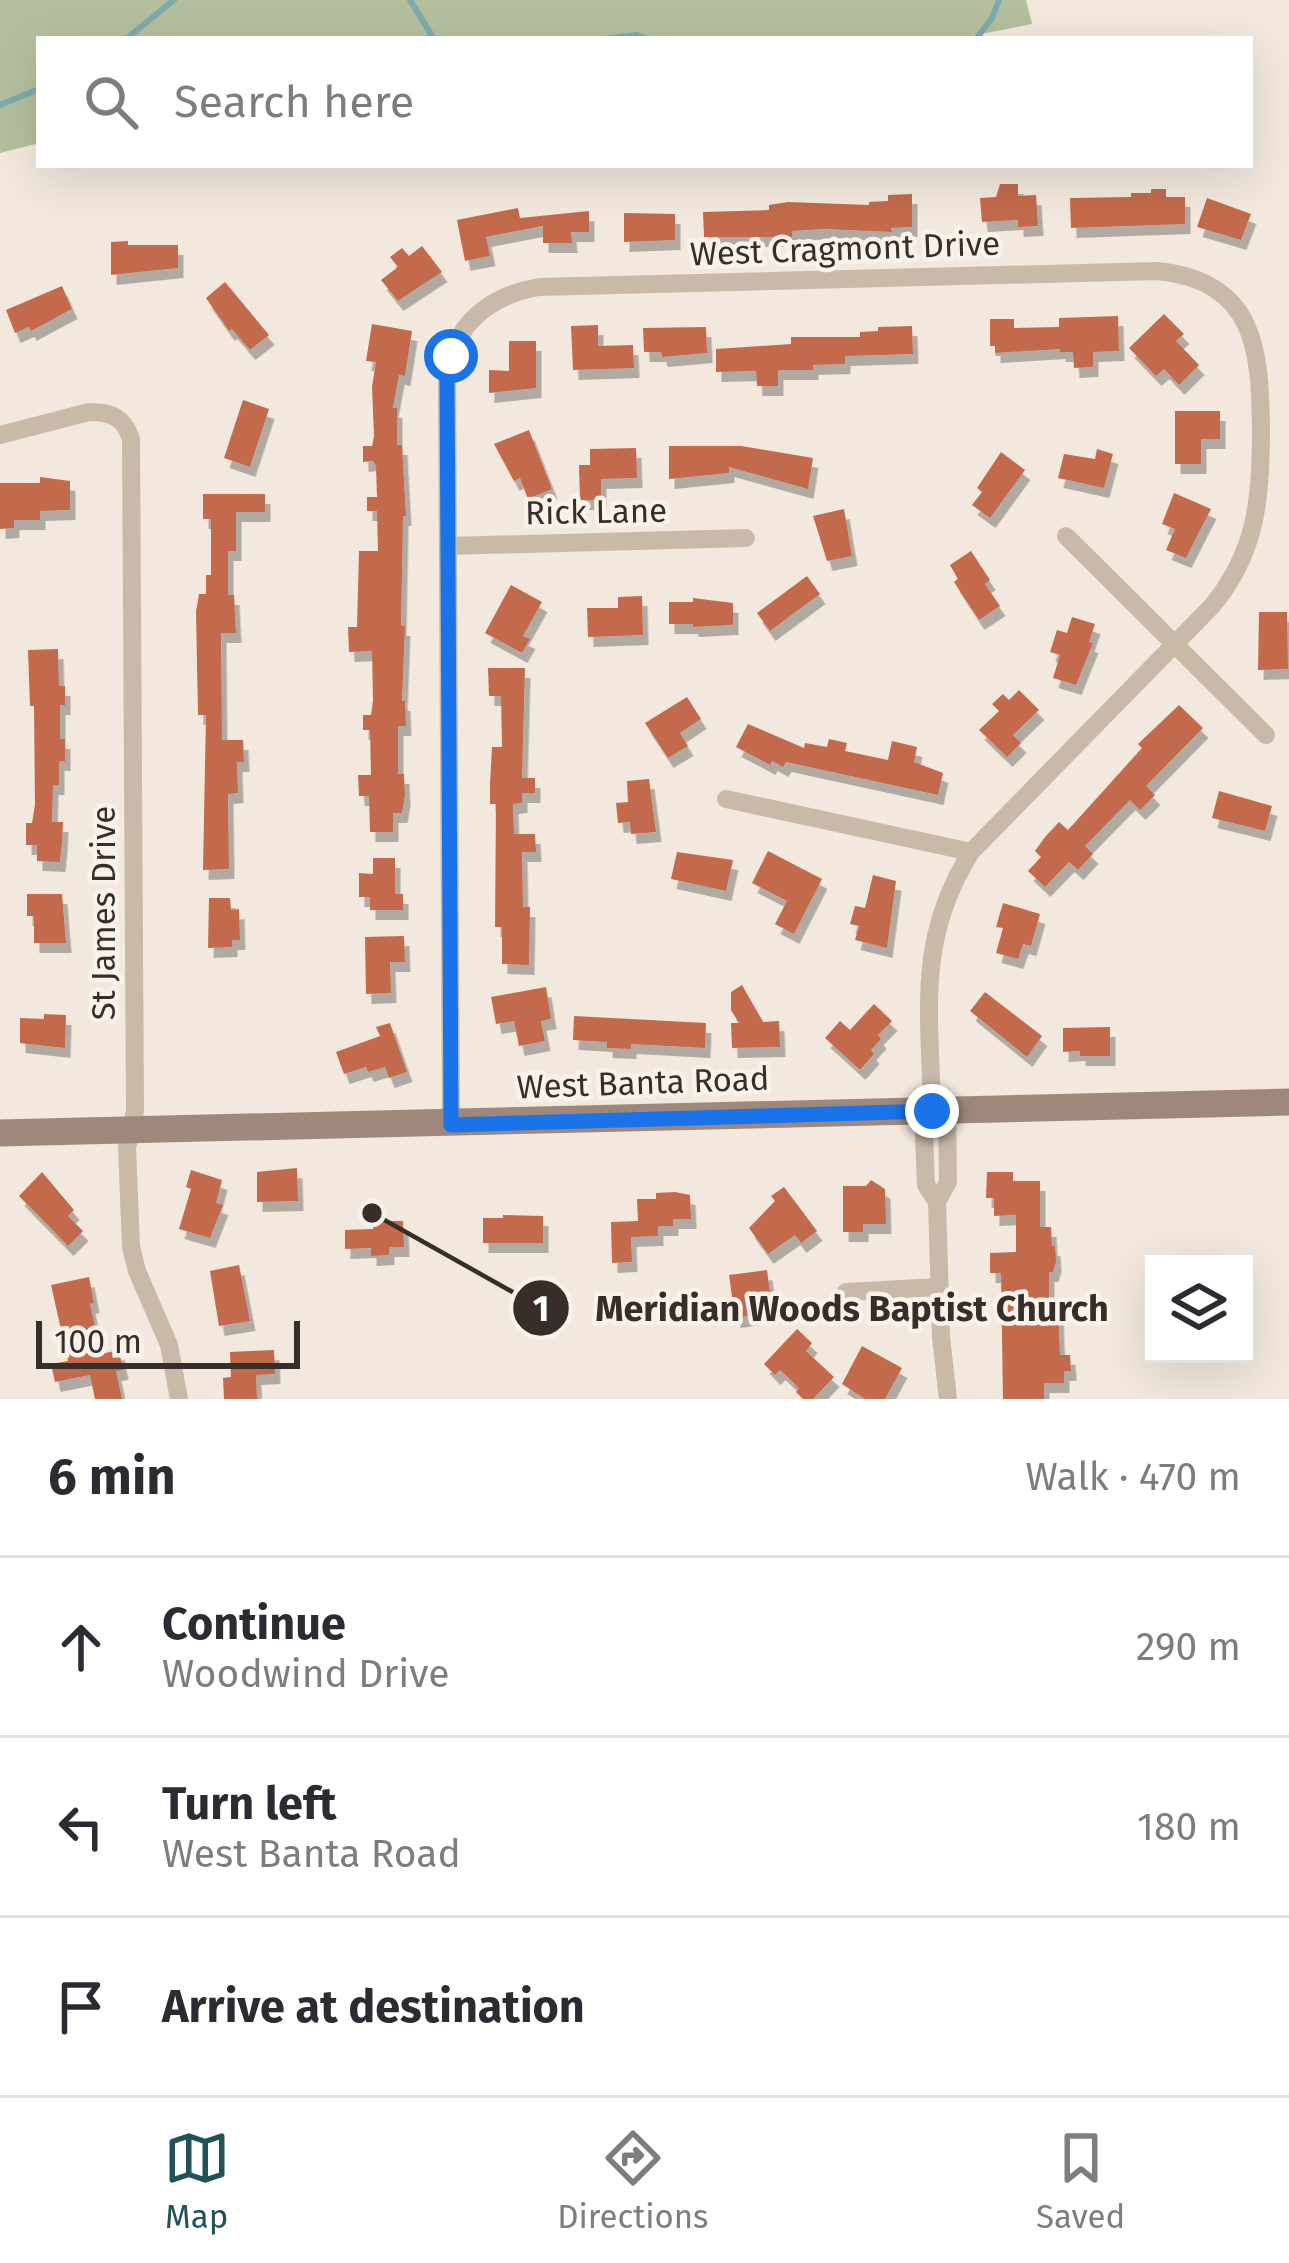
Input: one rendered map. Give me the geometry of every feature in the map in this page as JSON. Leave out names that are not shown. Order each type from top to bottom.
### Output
[{"type":"street","name":"West Cragmont Drive","points":[[448,546],[447,375],[455,344],[470,320],[501,296],[539,287],[1157,271],[1193,278],[1224,296],[1247,326],[1259,360],[1258,511],[1236,573],[1212,606],[1174,644]]},
{"type":"street","name":"St James Drive","points":[[0,435],[104,412],[121,419],[132,445],[132,1131],[127,1147],[131,1247],[165,1334],[179,1399]]},
{"type":"street","points":[[1066,536],[1267,734]]},
{"type":"street","name":"Rick Lane","points":[[448,546],[746,538]]},
{"type":"street","points":[[448,546],[451,1125]]},
{"type":"street","points":[[947,1399],[937,1202],[948,1183],[934,1111],[930,958],[946,895],[971,852],[1174,644]]},
{"type":"street","points":[[726,799],[971,852]]},
{"type":"street","name":"West Banta Road","points":[[0,1133],[1289,1102]]},
{"type":"street","points":[[846,1292],[939,1287]]},
{"type":"green space","points":[[0,0],[1026,0],[1032,24],[971,36],[36,36],[36,144],[0,153]]},
{"type":"building","points":[[1000,184],[1018,184],[1018,196],[1036,195],[1038,226],[1018,227],[1018,220],[982,222],[980,198],[996,197]]},
{"type":"building","points":[[1151,189],[1166,189],[1166,197],[1185,197],[1185,224],[1071,228],[1070,198],[1131,197],[1131,193],[1151,193]]},
{"type":"building","points":[[912,194],[912,227],[891,228],[892,232],[825,229],[792,231],[792,237],[704,237],[703,212],[769,210],[769,205],[788,202],[869,205],[888,201],[888,195]]},
{"type":"building","points":[[1207,198],[1251,214],[1241,240],[1197,227]]},
{"type":"building","points":[[518,208],[520,218],[589,211],[589,232],[571,232],[572,243],[543,243],[543,226],[486,237],[490,256],[465,261],[457,220]]},
{"type":"building","points":[[624,213],[675,214],[675,240],[624,242]]},
{"type":"building","points":[[128,241],[128,245],[178,245],[178,268],[111,275],[111,242]]},
{"type":"building","points":[[422,246],[442,272],[398,301],[381,280],[398,267],[390,257],[402,248],[409,256]]},
{"type":"building","points":[[225,282],[269,335],[250,350],[229,331],[206,298]]},
{"type":"building","points":[[62,286],[72,309],[31,331],[29,327],[15,333],[6,310]]},
{"type":"building","points":[[1164,314],[1184,334],[1176,341],[1199,365],[1179,385],[1164,369],[1156,376],[1129,348]]},
{"type":"building","points":[[1118,316],[1119,351],[1093,352],[1093,367],[1074,368],[1073,352],[1060,349],[995,353],[995,346],[990,346],[990,319],[1014,319],[1014,328],[1059,327],[1059,318]]},
{"type":"building","points":[[372,324],[412,331],[405,376],[399,375],[393,408],[397,408],[397,445],[402,445],[406,516],[401,626],[405,626],[402,701],[406,726],[398,726],[398,774],[404,774],[405,796],[402,813],[393,813],[393,832],[370,832],[369,796],[359,796],[358,775],[371,775],[370,730],[363,730],[363,715],[371,715],[373,701],[372,651],[349,652],[348,627],[357,627],[359,551],[378,551],[377,511],[367,511],[367,497],[377,497],[376,466],[373,461],[363,462],[363,446],[372,446],[374,436],[376,362],[366,361]]},
{"type":"building","points":[[598,325],[598,346],[633,345],[634,368],[573,370],[571,326]]},
{"type":"building","points":[[912,326],[913,354],[845,356],[845,364],[778,370],[778,386],[757,386],[756,371],[716,372],[716,349],[791,344],[791,337],[860,337],[860,332],[878,331],[878,327]]},
{"type":"building","points":[[706,327],[707,353],[662,357],[661,352],[644,352],[643,328]]},
{"type":"building","points":[[509,341],[536,341],[536,388],[489,393],[489,370],[509,371]]},
{"type":"building","points":[[243,400],[269,409],[250,467],[224,458]]},
{"type":"building","points":[[1175,411],[1220,411],[1220,439],[1201,439],[1201,464],[1175,464]]},
{"type":"building","points":[[529,430],[552,489],[528,499],[520,478],[514,481],[494,444]]},
{"type":"building","points":[[669,446],[741,446],[813,458],[808,489],[729,467],[729,473],[669,479]]},
{"type":"building","points":[[636,448],[637,478],[601,479],[601,500],[580,500],[579,465],[590,465],[590,449]]},
{"type":"building","points":[[1097,449],[1113,454],[1104,488],[1058,478],[1064,454],[1095,459]]},
{"type":"building","points":[[1001,452],[1025,470],[990,518],[972,505],[982,492],[977,488]]},
{"type":"building","points":[[40,477],[70,481],[70,510],[40,511],[40,520],[14,520],[14,528],[0,529],[0,483],[40,483]]},
{"type":"building","points":[[1174,493],[1211,509],[1186,558],[1166,550],[1175,529],[1162,524]]},
{"type":"building","points":[[203,494],[265,494],[265,512],[236,512],[236,551],[228,551],[228,595],[234,595],[236,633],[221,633],[222,740],[243,740],[244,762],[237,762],[238,793],[228,794],[229,869],[203,870],[206,715],[198,715],[196,612],[199,594],[206,594],[206,575],[211,575],[211,519],[203,519]]},
{"type":"building","points":[[844,509],[852,556],[827,561],[813,516]]},
{"type":"building","points":[[971,551],[1000,606],[979,620],[954,582],[958,579],[950,565]]},
{"type":"building","points":[[807,576],[820,594],[770,631],[757,613]]},
{"type":"building","points":[[511,585],[542,602],[523,636],[530,639],[522,653],[485,633]]},
{"type":"building","points":[[642,596],[643,635],[588,637],[587,608],[618,608],[618,597]]},
{"type":"building","points":[[693,598],[733,603],[733,625],[669,624],[669,602],[693,602]]},
{"type":"building","points":[[1259,612],[1287,612],[1288,669],[1258,670]]},
{"type":"building","points":[[1072,617],[1095,624],[1089,642],[1093,643],[1076,685],[1053,678],[1060,655],[1050,652],[1057,630],[1067,633]]},
{"type":"building","points":[[58,649],[59,686],[65,686],[60,739],[65,739],[65,761],[59,761],[59,785],[53,785],[52,822],[63,822],[62,843],[60,862],[37,861],[37,845],[26,845],[26,823],[32,823],[35,805],[28,650]]},
{"type":"building","points":[[488,668],[525,668],[522,778],[535,778],[535,793],[522,793],[522,803],[513,804],[514,834],[535,834],[536,852],[522,852],[523,907],[530,907],[529,965],[502,964],[502,927],[495,927],[496,804],[490,804],[490,784],[492,747],[502,747],[501,696],[489,696]]},
{"type":"building","points":[[1019,690],[1039,710],[1013,735],[1021,743],[1007,757],[979,730],[999,711],[992,704],[1003,694],[1009,700]]},
{"type":"building","points":[[687,697],[701,719],[680,733],[688,746],[668,758],[645,723]]},
{"type":"building","points":[[1179,705],[1203,728],[1146,786],[1155,795],[1140,810],[1130,800],[1085,846],[1093,854],[1078,870],[1069,862],[1045,887],[1028,871],[1041,857],[1035,851],[1045,837],[1059,822],[1068,830],[1142,748],[1138,744]]},
{"type":"building","points":[[748,724],[804,748],[805,743],[827,747],[829,739],[847,743],[845,751],[888,760],[892,741],[917,747],[914,762],[943,773],[938,795],[786,762],[783,767],[772,761],[770,765],[736,747]]},
{"type":"building","points":[[649,779],[656,832],[631,834],[630,822],[618,823],[616,803],[628,802],[627,781]]},
{"type":"building","points":[[1219,791],[1272,806],[1265,831],[1212,818]]},
{"type":"building","points":[[768,851],[822,879],[794,934],[775,924],[787,901],[752,883]]},
{"type":"building","points":[[677,852],[733,860],[726,891],[671,879]]},
{"type":"building","points":[[373,858],[395,858],[395,894],[403,894],[403,910],[370,910],[370,897],[359,897],[359,873],[373,874]]},
{"type":"building","points":[[873,875],[896,881],[887,948],[855,940],[859,926],[850,924],[855,906],[865,908]]},
{"type":"building","points":[[27,894],[62,894],[66,943],[34,943],[34,916],[27,916]]},
{"type":"building","points":[[209,898],[230,898],[231,910],[239,909],[240,940],[232,940],[232,947],[208,948]]},
{"type":"building","points":[[1003,903],[1040,914],[1031,946],[1023,944],[1018,959],[996,953],[1003,928],[996,927]]},
{"type":"building","points":[[404,936],[405,962],[390,962],[391,993],[366,994],[365,937]]},
{"type":"building","points":[[742,985],[763,1022],[779,1021],[780,1047],[732,1048],[731,1023],[739,1023],[731,1010],[731,992]]},
{"type":"building","points":[[546,987],[551,1019],[541,1021],[545,1041],[519,1046],[514,1021],[496,1024],[491,997]]},
{"type":"building","points":[[985,992],[1042,1036],[1027,1057],[970,1011]]},
{"type":"building","points":[[874,1004],[892,1021],[878,1035],[881,1039],[871,1050],[874,1054],[860,1070],[825,1038],[840,1021],[850,1030]]},
{"type":"building","points":[[44,1014],[66,1015],[65,1048],[20,1043],[20,1018],[44,1019]]},
{"type":"building","points":[[574,1016],[706,1023],[705,1048],[631,1044],[631,1049],[607,1048],[607,1042],[573,1040]]},
{"type":"building","points":[[390,1023],[407,1072],[389,1078],[385,1067],[368,1072],[366,1067],[344,1074],[336,1052],[380,1036],[376,1027]]},
{"type":"building","points":[[1110,1027],[1110,1056],[1063,1052],[1063,1028]]},
{"type":"building","points":[[297,1168],[298,1201],[257,1202],[257,1172]]},
{"type":"building","points":[[191,1170],[222,1180],[216,1203],[223,1205],[210,1238],[179,1229],[191,1189],[186,1187]]},
{"type":"building","points":[[42,1172],[74,1210],[68,1216],[83,1231],[68,1246],[19,1196]]},
{"type":"building","points":[[987,1172],[1013,1172],[1013,1181],[1040,1181],[1040,1227],[1051,1227],[1055,1246],[1049,1309],[1058,1309],[1060,1355],[1070,1355],[1071,1371],[1064,1371],[1064,1383],[1044,1383],[1044,1399],[1003,1399],[1001,1273],[990,1273],[990,1253],[1016,1252],[1016,1215],[994,1216],[994,1198],[986,1198]]},
{"type":"building","points":[[871,1180],[885,1189],[886,1224],[863,1224],[863,1232],[843,1232],[843,1186],[866,1186]]},
{"type":"building","points":[[784,1187],[817,1231],[801,1243],[795,1235],[768,1254],[749,1228],[775,1201],[771,1196]]},
{"type":"building","points":[[675,1192],[690,1195],[691,1219],[673,1219],[673,1226],[658,1226],[658,1236],[631,1237],[632,1262],[612,1263],[611,1222],[638,1221],[637,1199]]},
{"type":"building","points":[[543,1216],[543,1243],[483,1243],[483,1218]]},
{"type":"building","points":[[373,1221],[403,1221],[404,1247],[389,1247],[389,1255],[371,1256],[371,1248],[345,1249],[345,1230],[373,1229]]},
{"type":"building","points":[[239,1265],[250,1321],[219,1326],[210,1271]]},
{"type":"building","points":[[767,1270],[770,1293],[780,1292],[783,1311],[735,1318],[729,1275]]},
{"type":"building","points":[[89,1277],[101,1354],[119,1350],[123,1370],[116,1371],[122,1399],[95,1399],[90,1375],[55,1382],[51,1364],[68,1361],[51,1285]]},
{"type":"building","points":[[797,1329],[812,1343],[806,1351],[834,1377],[813,1399],[803,1399],[796,1392],[799,1388],[780,1370],[775,1375],[764,1364]]},
{"type":"building","points":[[862,1346],[902,1368],[885,1399],[865,1399],[842,1384]]},
{"type":"building","points":[[274,1350],[275,1374],[256,1375],[257,1399],[224,1399],[223,1378],[231,1377],[230,1352]]},
{"type":"waterway","points":[[130,36],[174,0]]},
{"type":"waterway","points":[[410,0],[432,36]]},
{"type":"waterway","points":[[978,36],[999,0]]},
{"type":"waterway","points":[[629,36],[640,36]]},
{"type":"waterway","points":[[0,105],[36,90]]},
{"type":"place","name":"Meridian Woods Baptist Church","points":[[372,1213]]},
{"type":"route","points":[[451,356],[447,375],[451,1125],[932,1111]]}]
